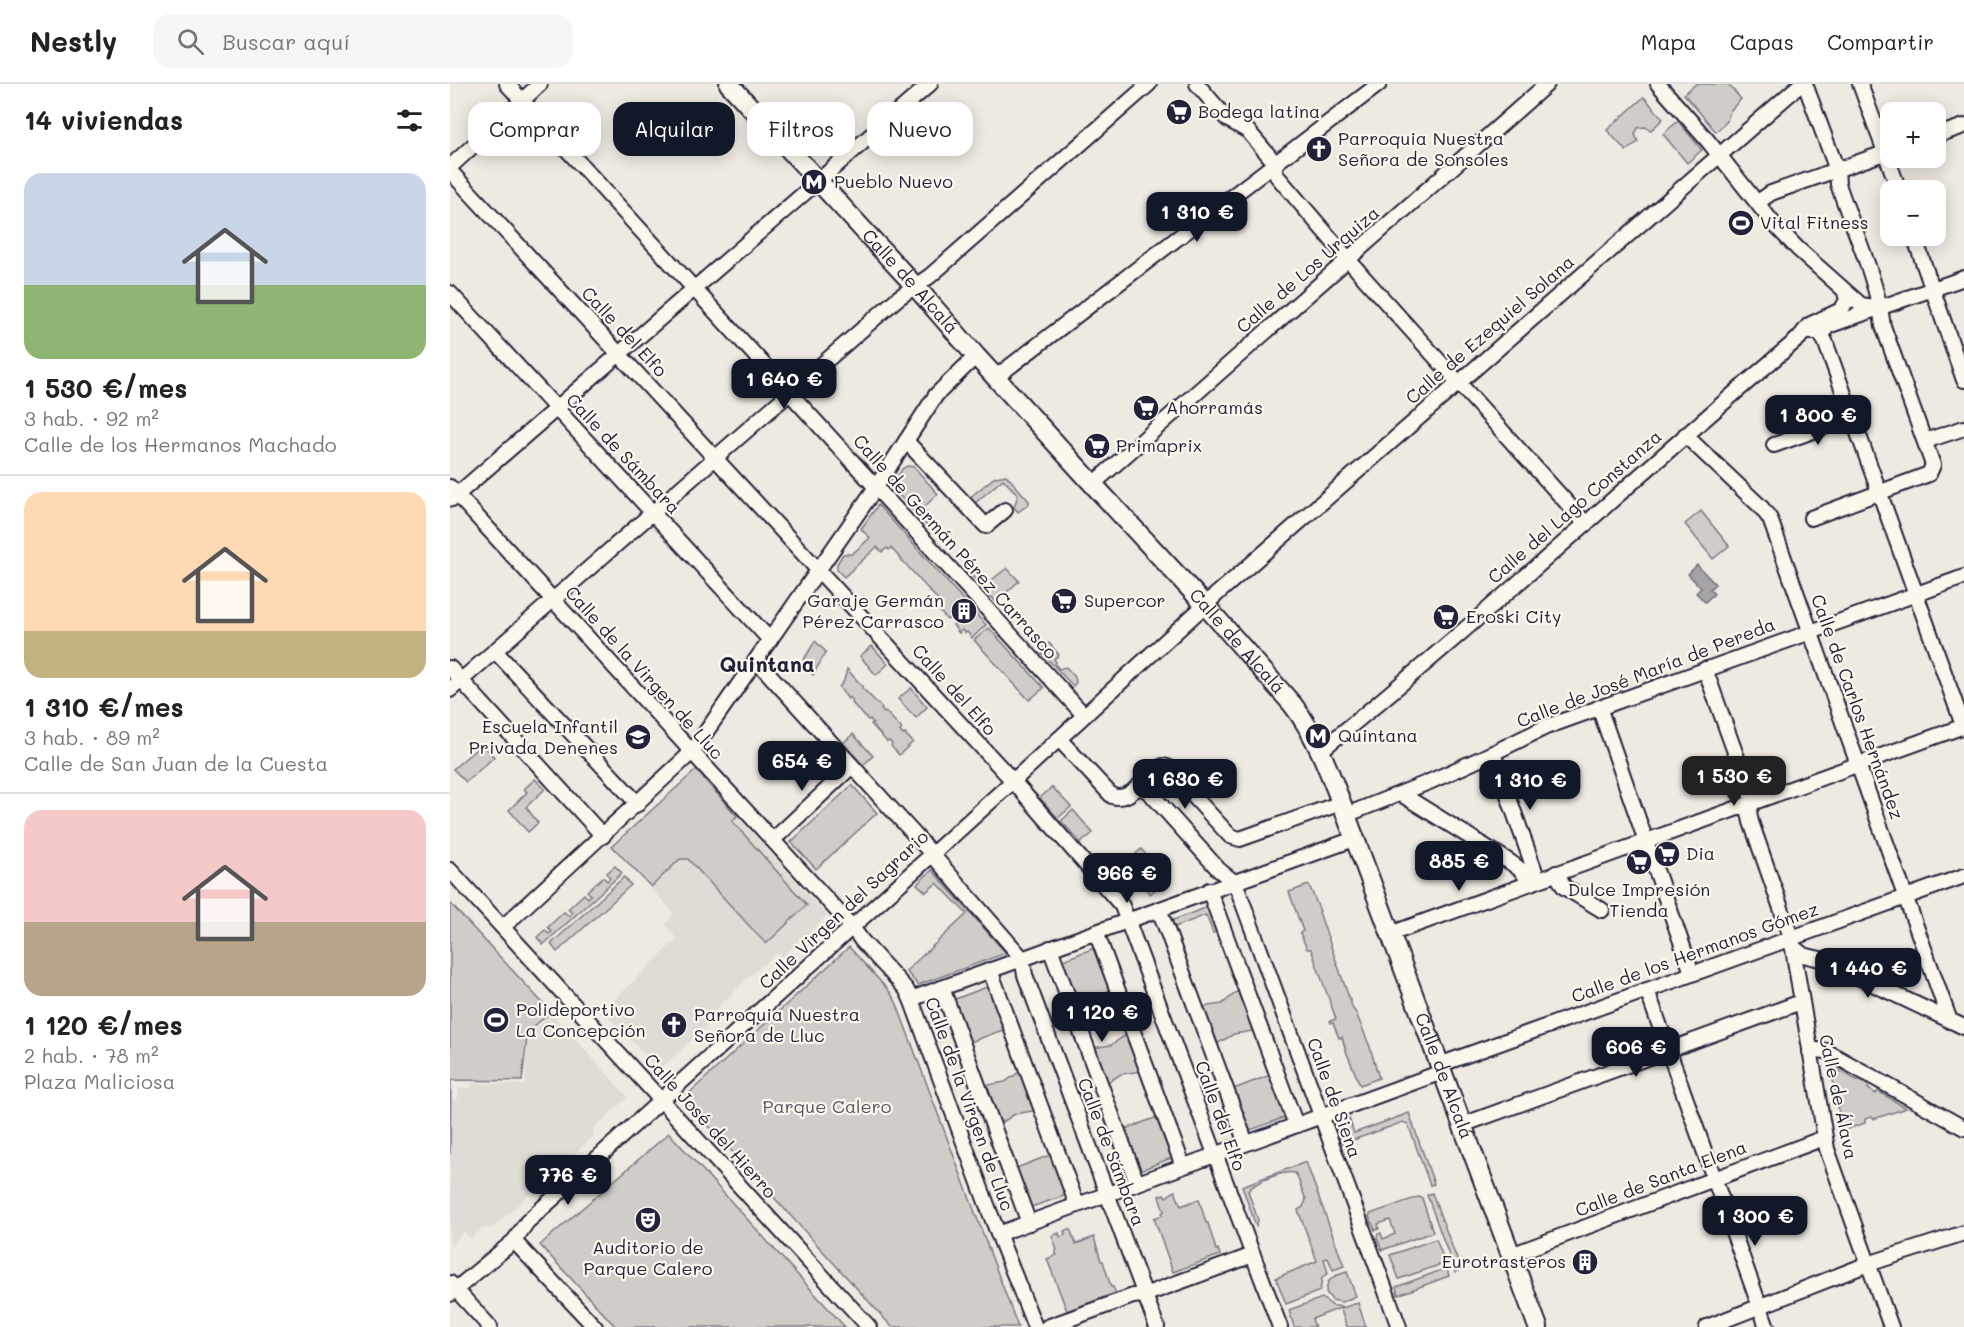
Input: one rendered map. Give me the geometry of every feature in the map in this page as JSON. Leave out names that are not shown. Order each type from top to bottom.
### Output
[{"type":"main road","name":"Calle de Alcalá","points":[[729,84],[1205,605],[1293,705],[1311,731],[1343,809],[1538,1327]]},
{"type":"street","name":"Calle de Germán Pérez Carrasco","points":[[507,84],[1084,715]]},
{"type":"street","points":[[450,169],[540,84]]},
{"type":"street","points":[[455,686],[898,298],[930,276],[1149,84]]},
{"type":"street","points":[[1197,84],[1227,119],[1248,131],[1275,164],[1277,176],[1348,259],[1586,524]]},
{"type":"street","points":[[996,377],[1379,84]]},
{"type":"street","name":"Calle de Los Urquiza","points":[[1093,484],[1547,84]]},
{"type":"street","points":[[1658,84],[1758,202],[1773,224],[1861,305],[1881,308]]},
{"type":"street","name":"Calle de Ezequiel Solana","points":[[1205,605],[1801,84]]},
{"type":"street","points":[[1806,84],[1838,170],[1838,184],[1881,308],[1883,326],[1933,465],[1931,472],[1925,475],[1812,518]]},
{"type":"street","points":[[1860,84],[1880,134]]},
{"type":"street","points":[[452,494],[621,354],[818,182],[921,87]]},
{"type":"street","points":[[1946,132],[1964,126]]},
{"type":"street","points":[[1758,202],[1771,193],[1880,155]]},
{"type":"street","name":"Calle del Elfo","points":[[450,169],[1013,781],[1122,906],[1280,1327]]},
{"type":"street","points":[[1917,246],[1964,380]]},
{"type":"street","points":[[1390,934],[1964,727],[1823,337],[1824,329],[1828,326],[1964,278]]},
{"type":"street","name":"Calle del Lago Constanza","points":[[1320,751],[1586,524],[1804,332],[1812,322],[1835,313],[1845,306],[1847,297],[1845,292]]},
{"type":"street","name":"Calle de Sámbara","points":[[450,293],[770,640]]},
{"type":"street","points":[[1804,332],[1815,331],[1823,337]]},
{"type":"street","points":[[504,927],[692,752],[876,488],[936,396],[976,356]]},
{"type":"street","points":[[1774,445],[1852,417]]},
{"type":"street","points":[[1925,441],[1964,428]]},
{"type":"street","name":"Calle de Carlos Hernández","points":[[1685,435],[1761,507],[1770,519],[1950,1020]]},
{"type":"street","points":[[906,441],[986,526],[1005,510]]},
{"type":"street","name":"Calle de la Virgen de Lluc","points":[[452,494],[553,600],[906,989],[1035,1327]]},
{"type":"street","name":"Calle de José María de Pereda","points":[[1136,788],[1156,768],[1167,767],[1230,836],[1240,839],[1401,794],[1493,753],[1536,730],[1964,577]]},
{"type":"street","name":"Calle Virgen del Sagrario","points":[[452,1289],[514,1241],[527,1222],[1205,605]]},
{"type":"street","points":[[495,651],[638,804]]},
{"type":"street","name":"Calle de Sámbara","points":[[757,661],[1022,958],[1025,975],[1157,1327]]},
{"type":"street","points":[[450,668],[455,686]]},
{"type":"street","name":"Calle de Álava","points":[[1705,669],[1753,802],[1749,812],[1751,822],[1792,941],[1824,1138],[1891,1327]]},
{"type":"street","points":[[455,686],[473,693],[603,836]]},
{"type":"street","points":[[1599,707],[1692,973]]},
{"type":"street","points":[[1059,739],[1112,796],[1122,798],[1136,788],[1145,789],[1219,870],[1233,881]]},
{"type":"street","points":[[1493,753],[1534,882]]},
{"type":"street","points":[[773,840],[852,766]]},
{"type":"street","points":[[1401,794],[1510,862],[1534,882]]},
{"type":"street","points":[[911,999],[1354,839]]},
{"type":"street","name":"Calle José del Hierro","points":[[450,870],[869,1327]]},
{"type":"street","points":[[1556,873],[1564,887],[1602,910]]},
{"type":"street","name":"Calle de los Hermanos Gómez","points":[[998,1234],[1321,1116],[1440,1068],[1692,973],[1792,941],[1905,896],[1964,876]]},
{"type":"street","name":"Calle de Siena","points":[[1233,881],[1399,1327]]},
{"type":"street","points":[[1209,890],[1296,1125]]},
{"type":"street","points":[[1159,909],[1246,1143]]},
{"type":"street","points":[[1096,932],[1183,1166]]},
{"type":"street","points":[[1792,941],[1803,955],[1820,959],[1964,1027]]},
{"type":"street","points":[[1050,948],[1137,1183]]},
{"type":"street","points":[[990,970],[1077,1205]]},
{"type":"street","points":[[942,988],[1029,1223]]},
{"type":"street","points":[[1647,990],[1767,1327]]},
{"type":"street","points":[[1462,1125],[1801,1002]]},
{"type":"street","points":[[1810,1052],[1827,1051],[1964,1128]]},
{"type":"street","name":"Calle de Santa Elena","points":[[1511,1255],[1824,1138]]},
{"type":"street","points":[[1707,1327],[1868,1264],[1964,1233]]},
{"type":"street","points":[[514,1241],[595,1327]]},
{"type":"street","points":[[1047,1327],[1253,1255]]},
{"type":"street","points":[[452,1289],[490,1327]]},
{"type":"shaded area","points":[[1697,565],[1715,584],[1710,589],[1714,594],[1705,602],[1696,593],[1701,588],[1688,574]]},
{"type":"shaded area","points":[[696,770],[827,916],[782,957],[777,953],[749,977],[715,1010],[719,1015],[659,1070],[603,1011],[677,939],[665,924],[673,912],[612,846]]},
{"type":"shaded area","points":[[552,1014],[628,1097],[593,1129],[593,1137],[491,1229],[482,1229],[471,1239],[464,1232],[450,1245],[452,1101],[457,1101],[459,1088],[472,1088],[472,1083],[525,1085],[527,1037]]},
{"type":"green space","points":[[1696,84],[1728,84],[1741,99],[1730,111],[1727,121],[1716,132],[1684,94]]},
{"type":"green space","points":[[1644,97],[1663,119],[1651,130],[1645,127],[1638,128],[1635,134],[1638,142],[1626,151],[1607,130]]},
{"type":"green space","points":[[1678,121],[1702,150],[1687,163],[1663,134]]},
{"type":"green space","points":[[914,467],[938,494],[923,508],[934,522],[928,527],[891,486],[903,468]]},
{"type":"green space","points":[[1006,475],[1029,501],[1029,504],[1018,512],[1014,507],[1018,495],[1003,479],[974,504],[969,498],[995,477]]},
{"type":"green space","points":[[878,505],[986,625],[972,638],[962,630],[959,633],[953,625],[955,623],[950,618],[947,620],[936,607],[939,604],[937,599],[891,548],[882,552],[877,547],[844,577],[837,570],[837,564],[843,554],[852,554],[870,538],[861,529]]},
{"type":"green space","points":[[1701,511],[1729,546],[1713,559],[1685,524]]},
{"type":"green space","points":[[1007,568],[1019,581],[996,602],[973,577],[979,571],[989,582]]},
{"type":"green space","points":[[989,628],[1044,688],[1029,700],[974,640]]},
{"type":"green space","points":[[815,641],[826,652],[813,675],[802,663]]},
{"type":"green space","points":[[1049,643],[1059,655],[1054,659],[1055,664],[1059,669],[1066,667],[1075,677],[1076,683],[1073,686],[1040,651]]},
{"type":"green space","points":[[872,646],[888,664],[876,675],[860,656]]},
{"type":"green space","points":[[847,669],[884,713],[886,712],[902,729],[900,731],[903,735],[905,734],[913,742],[899,755],[891,746],[892,744],[887,742],[871,724],[873,723],[870,719],[868,720],[839,687],[844,681]]},
{"type":"green space","points":[[911,688],[927,707],[916,718],[898,699]]},
{"type":"green space","points":[[853,734],[873,756],[863,765],[843,743]]},
{"type":"green space","points":[[482,744],[494,757],[466,782],[453,769]]},
{"type":"green space","points":[[696,770],[737,816],[732,821],[807,905],[766,944],[688,859],[680,859],[651,887],[612,846]]},
{"type":"green space","points":[[535,779],[545,789],[526,807],[538,823],[528,832],[509,810],[527,792],[524,789]]},
{"type":"green space","points":[[852,785],[877,813],[816,869],[791,842]]},
{"type":"green space","points":[[1052,787],[1071,807],[1058,818],[1040,798]]},
{"type":"green space","points":[[1073,810],[1093,833],[1081,843],[1061,821]]},
{"type":"green space","points":[[1141,849],[1168,879],[1150,894],[1124,865]]},
{"type":"green space","points":[[615,866],[622,873],[543,945],[537,937],[545,930],[549,934],[552,932],[548,927],[564,912],[569,916],[572,913],[568,909],[584,894],[588,898],[591,895],[587,891],[603,877],[607,881],[610,878],[607,873]]},
{"type":"green space","points":[[932,870],[1006,953],[918,985],[906,971],[967,914],[937,883],[926,892],[917,884]]},
{"type":"green space","points":[[624,877],[631,885],[557,952],[551,944]]},
{"type":"green space","points":[[1309,885],[1353,1009],[1370,1047],[1379,1078],[1360,1085],[1342,1037],[1339,1038],[1330,1021],[1336,1019],[1311,949],[1307,949],[1300,933],[1303,931],[1289,892]]},
{"type":"green space","name":"Polideportivo La Concepción","points":[[450,903],[551,1012],[532,1028],[527,1037],[522,1081],[451,1080],[450,1154]]},
{"type":"green space","points":[[1208,907],[1217,932],[1213,933],[1206,915],[1175,927],[1179,943],[1176,944],[1168,922]]},
{"type":"green space","name":"Parque Calero","points":[[849,947],[890,992],[896,1002],[1018,1327],[892,1327],[686,1101],[686,1096]]},
{"type":"green space","points":[[1097,947],[1112,990],[1073,1004],[1058,962]]},
{"type":"green space","points":[[992,985],[1008,1028],[965,1044],[950,1001]]},
{"type":"green space","points":[[1238,991],[1253,1031],[1234,1034],[1215,1045],[1201,1007],[1222,1004]]},
{"type":"green space","points":[[1129,1033],[1143,1071],[1121,1074],[1105,1084],[1092,1048],[1111,1045]]},
{"type":"green space","points":[[1830,1066],[1869,1086],[1868,1089],[1876,1094],[1878,1091],[1906,1108],[1874,1119],[1872,1117],[1865,1119],[1865,1123],[1842,1131],[1838,1107],[1841,1106],[1839,1095],[1836,1095]]},
{"type":"green space","points":[[1022,1070],[1038,1110],[1015,1114],[998,1125],[983,1086],[1005,1082]]},
{"type":"green space","points":[[1270,1075],[1286,1117],[1245,1132],[1231,1090]]},
{"type":"green space","points":[[1409,1113],[1434,1184],[1430,1185],[1408,1124],[1403,1122],[1342,1144],[1334,1124],[1349,1118],[1354,1133]]},
{"type":"green space","points":[[1160,1116],[1174,1157],[1138,1171],[1123,1130]]},
{"type":"green space","points":[[669,1133],[845,1327],[616,1327],[540,1245]]},
{"type":"green space","points":[[1055,1153],[1070,1194],[1028,1208],[1014,1169]]},
{"type":"green space","points":[[1306,1162],[1344,1266],[1333,1270],[1328,1258],[1324,1259],[1328,1273],[1322,1278],[1320,1291],[1286,1304],[1276,1278],[1317,1261],[1298,1210],[1303,1207],[1306,1200],[1295,1173],[1284,1173],[1263,1181],[1248,1191],[1258,1220],[1256,1226],[1242,1186]]},
{"type":"green space","points":[[1175,1191],[1181,1206],[1199,1199],[1216,1250],[1218,1249],[1220,1255],[1173,1272],[1154,1218],[1163,1215],[1164,1211],[1159,1196],[1164,1194],[1166,1197]]},
{"type":"green space","points":[[1432,1193],[1461,1270],[1455,1272],[1427,1195]]},
{"type":"green space","points":[[1418,1197],[1422,1198],[1433,1232],[1382,1250],[1377,1238],[1378,1234],[1381,1233],[1383,1239],[1395,1234],[1390,1220],[1378,1224],[1379,1229],[1375,1230],[1370,1214]]},
{"type":"green space","points":[[1070,1229],[1076,1244],[1094,1237],[1111,1287],[1116,1293],[1067,1311],[1047,1259],[1057,1255],[1052,1236],[1059,1233],[1060,1237],[1065,1235],[1064,1231]]},
{"type":"green space","points":[[1436,1239],[1445,1263],[1399,1279],[1390,1255]]},
{"type":"green space","points":[[1447,1268],[1449,1276],[1398,1295],[1396,1287]]},
{"type":"green space","points":[[1347,1272],[1356,1296],[1342,1302],[1332,1300],[1326,1292],[1328,1282],[1335,1276]]},
{"type":"green space","points":[[1322,1298],[1333,1306],[1342,1308],[1358,1303],[1366,1327],[1347,1327],[1340,1308],[1312,1319],[1315,1327],[1294,1327],[1289,1310]]},
{"type":"place","name":"Bodega latina","points":[[1179,112]]},
{"type":"place","name":"Parroquia Nuestra Señora de Sonsoles","points":[[1319,149]]},
{"type":"place","name":"Pueblo Nuevo","points":[[814,182]]},
{"type":"place","name":"Vital Fitness","points":[[1741,223]]},
{"type":"place","name":"Ahorramás","points":[[1146,408]]},
{"type":"place","name":"Primaprix","points":[[1097,446]]},
{"type":"place","name":"Supercor","points":[[1064,601]]},
{"type":"place","name":"Garaje Germán Pérez Carrasco","points":[[964,611]]},
{"type":"place","name":"Eroski City","points":[[1446,617]]},
{"type":"place","name":"Quintana","points":[[1318,736]]},
{"type":"place","name":"Escuela Infantil Privada Denenes","points":[[638,737]]},
{"type":"place","name":"Dia","points":[[1667,854]]},
{"type":"place","name":"Dulce Impresión Tienda","points":[[1639,862]]},
{"type":"place","name":"Polideportivo La Concepción","points":[[496,1020]]},
{"type":"place","name":"Parroquia Nuestra Señora de Lluc","points":[[674,1025]]},
{"type":"place","name":"Auditorio de Parque Calero","points":[[648,1220]]},
{"type":"place","name":"Eurotrasteros","points":[[1585,1262]]},
{"type":"district","name":"Quintana","points":[[767,665]]}]
